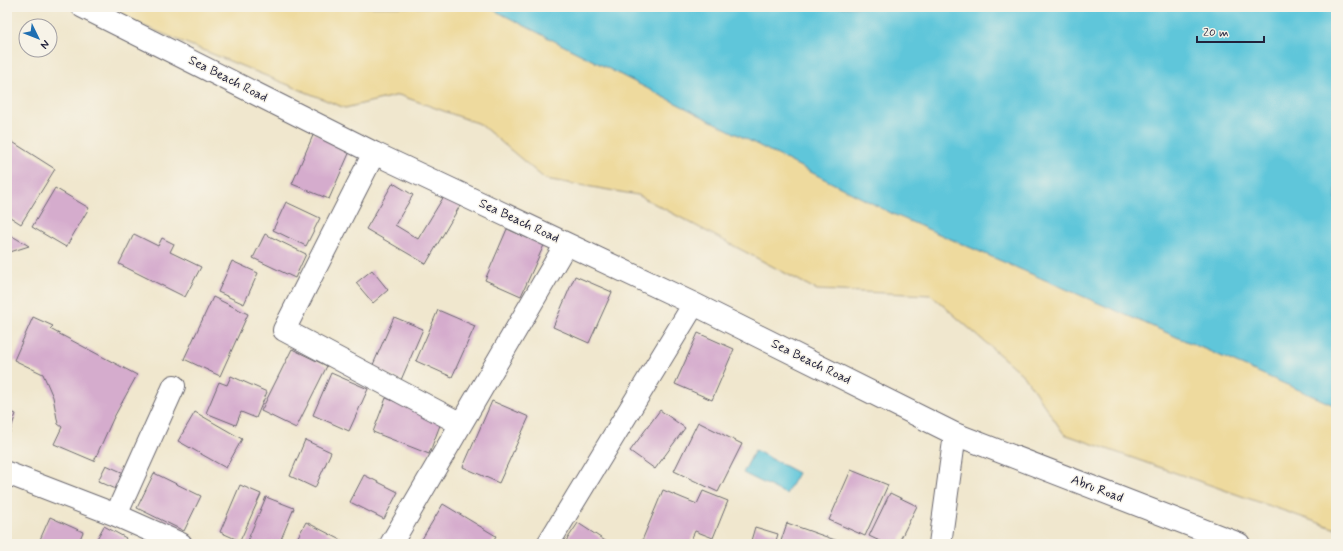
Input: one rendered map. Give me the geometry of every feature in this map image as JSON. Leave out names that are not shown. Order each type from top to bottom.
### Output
[{"type":"street","name":"Sea Beach Road","points":[[83,7],[374,153],[694,304],[956,434]]},
{"type":"street","points":[[374,153],[284,330],[461,424]]},
{"type":"street","points":[[391,544],[566,244]]},
{"type":"street","points":[[548,544],[694,304]]},
{"type":"street","points":[[116,515],[174,386]]},
{"type":"street","points":[[940,544],[956,434]]},
{"type":"street","name":"Abru Road","points":[[956,434],[1239,544]]},
{"type":"street","points":[[7,473],[116,515],[181,544]]},
{"type":"sand","points":[[97,7],[488,7],[893,214],[1336,406],[1336,529],[1064,434],[1024,376],[931,295],[817,290],[638,195],[545,179],[480,124],[399,95],[345,108]]},
{"type":"water","points":[[488,7],[1336,7],[1336,406],[893,214]]},
{"type":"water","points":[[755,450],[798,473],[786,494],[743,473]]},
{"type":"building","points":[[314,133],[351,149],[329,199],[292,184]]},
{"type":"building","points":[[11,141],[55,169],[21,224],[7,215],[7,148]]},
{"type":"building","points":[[393,183],[413,195],[395,225],[418,239],[449,188],[465,197],[426,264],[366,229]]},
{"type":"building","points":[[55,188],[89,208],[66,247],[32,227]]},
{"type":"building","points":[[286,202],[320,218],[306,246],[273,230]]},
{"type":"building","points":[[507,229],[544,245],[521,296],[485,280]]},
{"type":"building","points":[[7,233],[29,246],[7,253]]},
{"type":"building","points":[[134,234],[158,246],[162,238],[174,244],[170,252],[201,267],[185,297],[119,264]]},
{"type":"building","points":[[265,234],[306,254],[295,278],[253,258]]},
{"type":"building","points":[[232,261],[258,273],[244,304],[218,292]]},
{"type":"building","points":[[372,270],[388,290],[373,303],[356,283]]},
{"type":"building","points":[[575,276],[612,292],[589,343],[553,327]]},
{"type":"building","points":[[213,297],[248,314],[220,376],[184,359]]},
{"type":"building","points":[[438,310],[475,326],[452,377],[416,361]]},
{"type":"building","points":[[33,317],[53,326],[50,329],[137,375],[113,419],[94,461],[54,444],[62,427],[58,424],[53,397],[43,374],[14,360]]},
{"type":"building","points":[[394,317],[423,329],[401,380],[372,367]]},
{"type":"building","points":[[698,333],[734,349],[712,400],[675,384]]},
{"type":"building","points":[[292,349],[327,366],[296,428],[261,411]]},
{"type":"building","points":[[331,373],[368,389],[349,431],[313,415]]},
{"type":"building","points":[[231,376],[267,392],[256,418],[241,412],[236,425],[206,413],[219,382],[227,385]]},
{"type":"building","points":[[386,398],[442,420],[429,454],[373,432]]},
{"type":"building","points":[[492,401],[529,417],[499,483],[463,467]]},
{"type":"building","points":[[7,410],[16,414],[7,440]]},
{"type":"building","points":[[660,410],[685,428],[655,469],[630,451]]},
{"type":"building","points":[[195,412],[242,439],[226,468],[178,441]]},
{"type":"building","points":[[698,422],[742,444],[718,492],[674,471]]},
{"type":"building","points":[[305,440],[331,452],[315,488],[290,476]]},
{"type":"building","points":[[106,465],[126,474],[118,490],[98,481]]},
{"type":"building","points":[[851,470],[888,485],[865,536],[829,520]]},
{"type":"building","points":[[154,473],[201,496],[184,531],[137,508]]},
{"type":"building","points":[[364,475],[398,492],[384,519],[350,502]]},
{"type":"building","points":[[240,485],[261,494],[240,541],[220,532]]},
{"type":"building","points":[[663,490],[697,504],[703,491],[728,501],[713,538],[695,531],[689,544],[641,543]]},
{"type":"building","points":[[890,493],[917,506],[898,544],[886,544],[869,536]]},
{"type":"building","points":[[266,497],[294,508],[279,544],[246,544]]},
{"type":"building","points":[[443,504],[496,536],[491,544],[419,544]]},
{"type":"building","points":[[50,517],[83,532],[78,544],[38,544]]},
{"type":"building","points":[[306,522],[349,544],[294,544]]},
{"type":"building","points":[[578,523],[610,544],[564,544]]},
{"type":"building","points":[[787,523],[838,541],[837,544],[780,544]]},
{"type":"building","points":[[104,526],[126,538],[123,544],[94,544]]},
{"type":"building","points":[[755,527],[778,534],[775,544],[750,544]]}]
